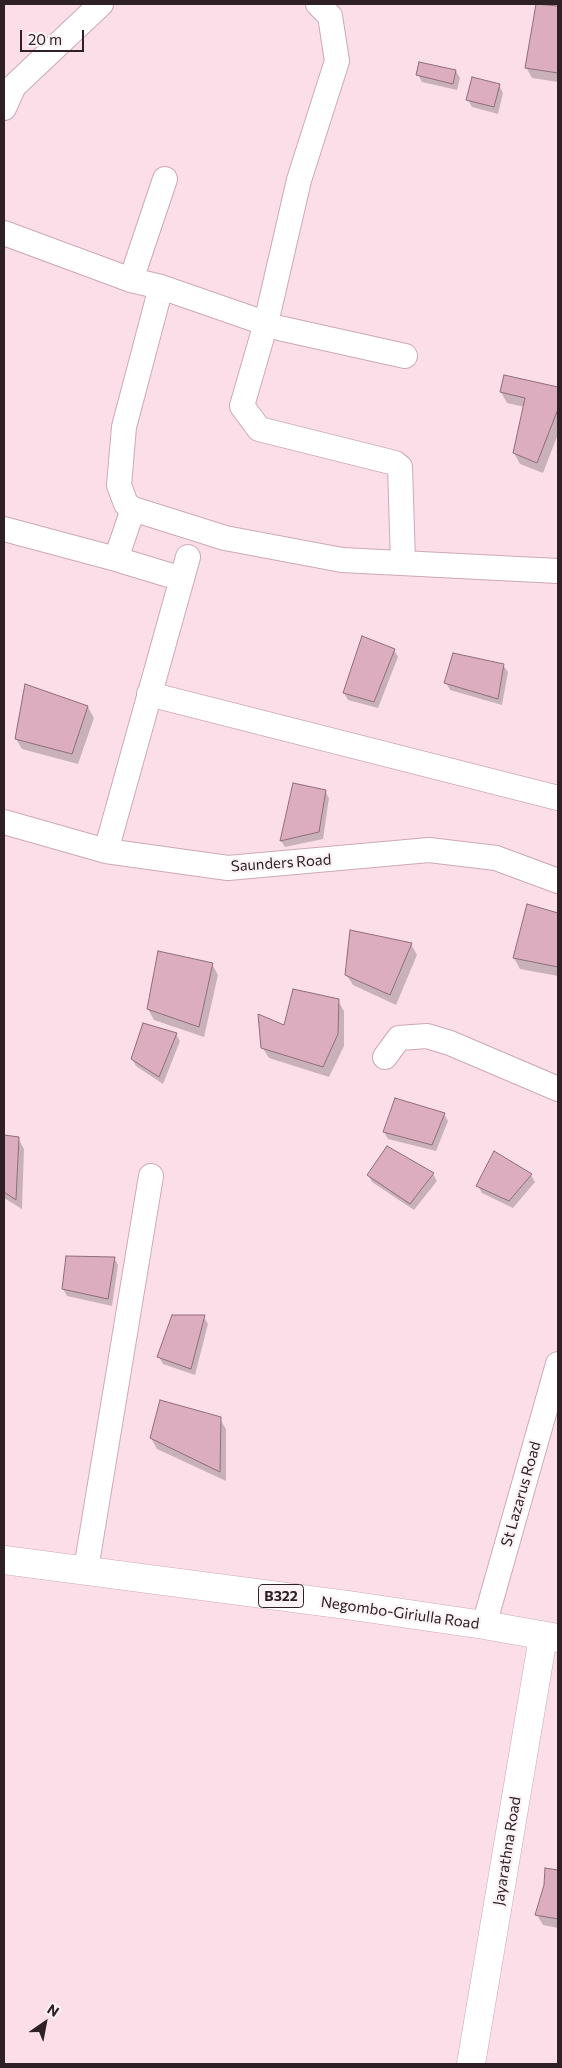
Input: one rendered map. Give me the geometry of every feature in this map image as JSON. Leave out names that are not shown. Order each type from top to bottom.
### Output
[{"type":"main road","name":"Negombo-Giriulla Road","points":[[4,1560],[86,1569],[484,1625],[550,1637]]},
{"type":"main road","name":"Jayarathna Road","points":[[471,2064],[550,1637]]},
{"type":"street","points":[[4,108],[14,86],[101,4]]},
{"type":"street","points":[[318,4],[330,16],[337,62],[299,180],[266,324],[242,406],[259,429],[395,463],[400,467],[403,562]]},
{"type":"street","points":[[131,280],[165,180]]},
{"type":"street","points":[[4,233],[131,280],[161,287],[266,324],[405,356]]},
{"type":"street","points":[[161,287],[124,427],[119,485],[126,504],[133,509],[225,538],[342,560],[558,571]]},
{"type":"street","points":[[116,559],[133,509]]},
{"type":"street","points":[[4,529],[116,559],[185,568],[106,851]]},
{"type":"street","points":[[149,694],[558,798]]},
{"type":"street","name":"Saunders Road","points":[[4,822],[106,851],[228,868],[429,850],[496,858],[558,881]]},
{"type":"street","points":[[385,1057],[399,1038],[427,1036],[450,1043],[558,1088]]},
{"type":"street","points":[[86,1569],[151,1176]]},
{"type":"street","name":"St Lazarus Road","points":[[484,1625],[558,1364]]},
{"type":"building","points":[[536,4],[558,6],[558,73],[525,68]]},
{"type":"building","points":[[419,62],[456,70],[453,84],[416,75]]},
{"type":"building","points":[[472,77],[500,84],[494,107],[466,100]]},
{"type":"building","points":[[504,375],[558,387],[558,409],[537,463],[513,453],[525,398],[500,392]]},
{"type":"building","points":[[362,636],[395,649],[374,702],[343,693]]},
{"type":"building","points":[[453,653],[504,664],[498,699],[444,683]]},
{"type":"building","points":[[25,684],[88,706],[72,754],[15,739]]},
{"type":"building","points":[[293,783],[326,790],[319,832],[280,841]]},
{"type":"building","points":[[527,904],[558,913],[558,967],[513,958]]},
{"type":"building","points":[[350,930],[412,943],[390,995],[345,975]]},
{"type":"building","points":[[158,951],[213,963],[199,1027],[147,1009]]},
{"type":"building","points":[[293,989],[339,999],[338,1034],[323,1067],[261,1048],[258,1014],[284,1025]]},
{"type":"building","points":[[143,1023],[177,1033],[159,1077],[131,1059]]},
{"type":"building","points":[[395,1098],[445,1113],[432,1145],[383,1132]]},
{"type":"building","points":[[4,1135],[19,1137],[16,1200],[4,1192]]},
{"type":"building","points":[[387,1146],[434,1173],[410,1204],[367,1175]]},
{"type":"building","points":[[494,1151],[532,1174],[509,1201],[476,1186]]},
{"type":"building","points":[[66,1256],[115,1257],[108,1299],[62,1289]]},
{"type":"building","points":[[172,1315],[205,1315],[191,1369],[157,1357]]},
{"type":"building","points":[[160,1400],[221,1417],[220,1472],[150,1438]]},
{"type":"building","points":[[545,1868],[558,1870],[558,1919],[535,1915],[544,1885]]}]
